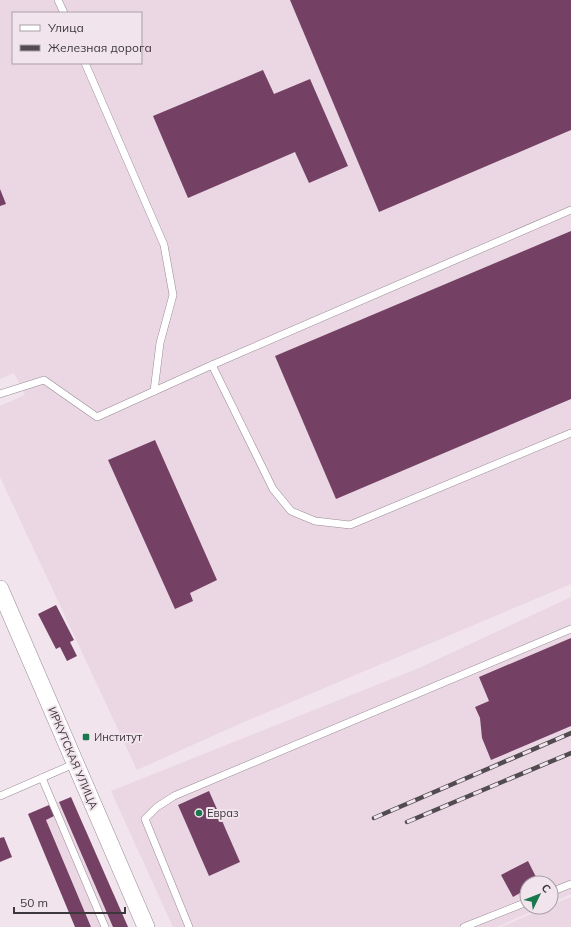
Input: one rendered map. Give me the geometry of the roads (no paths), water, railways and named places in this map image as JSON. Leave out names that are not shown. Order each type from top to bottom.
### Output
[{"type":"street","name":"ИРКУТСКАЯ УЛИЦА","points":[[0,589],[146,927]]},
{"type":"lane","points":[[58,0],[64,12]]},
{"type":"lane","points":[[85,64],[164,245],[173,295],[160,344],[154,391]]},
{"type":"lane","points":[[0,394],[44,380],[97,417],[212,365],[571,210]]},
{"type":"lane","points":[[212,365],[273,489],[291,511],[315,521],[350,525],[571,433]]},
{"type":"lane","points":[[189,927],[145,819],[157,807],[174,796],[571,629]]},
{"type":"lane","points":[[0,796],[76,763]]},
{"type":"lane","points":[[42,778],[105,927]]},
{"type":"lane","points":[[559,889],[571,884]]},
{"type":"lane","points":[[464,927],[519,905]]},
{"type":"railway","points":[[374,818],[571,733]]},
{"type":"railway","points":[[407,822],[571,753]]},
{"type":"place","name":"Институт","points":[[86,737]]},
{"type":"place","name":"Евраз","points":[[199,813]]}]
